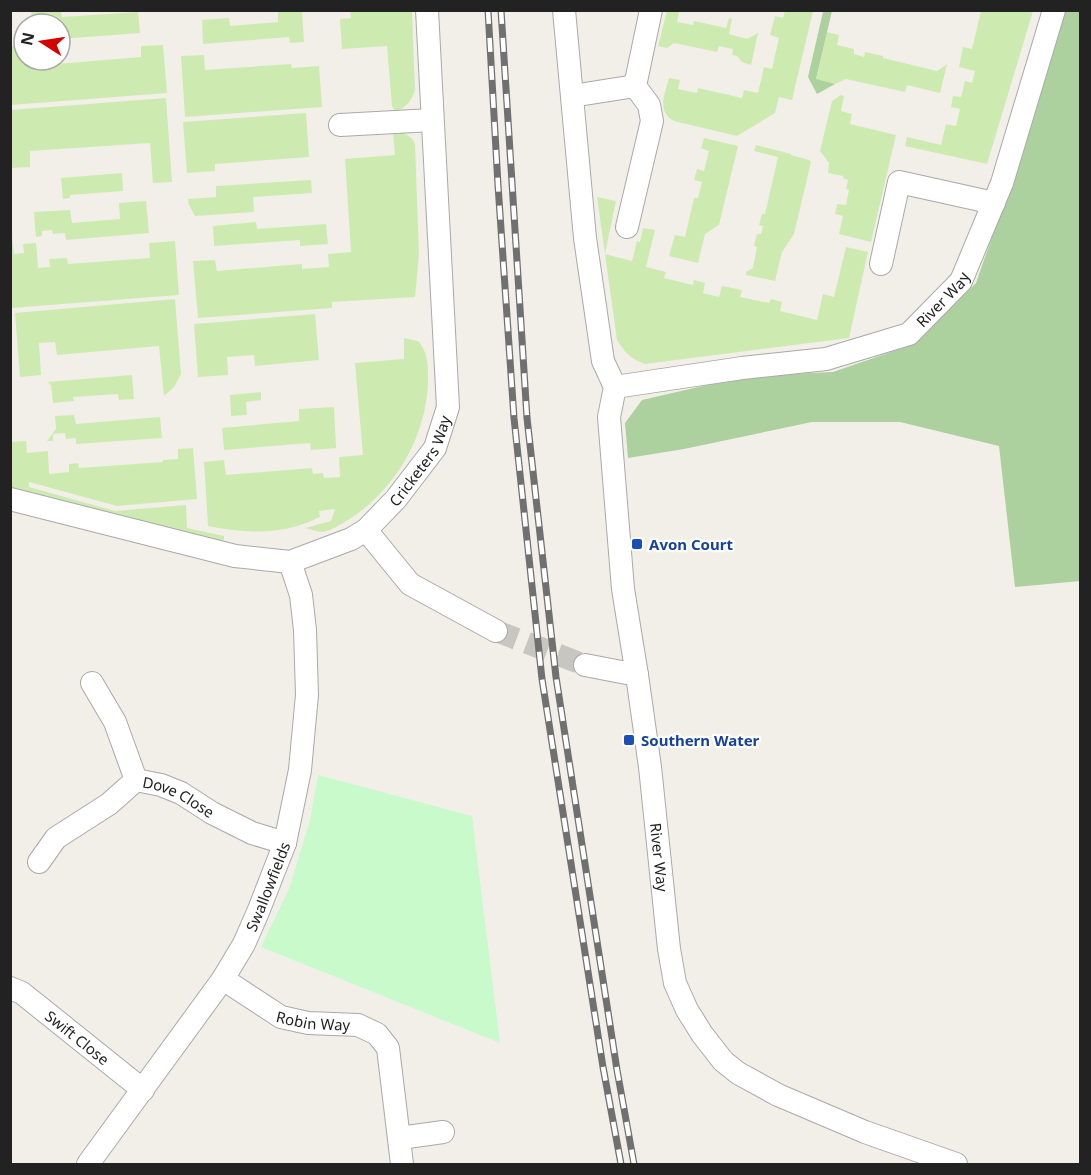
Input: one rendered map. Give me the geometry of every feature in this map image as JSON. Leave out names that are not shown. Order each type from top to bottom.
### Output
[{"type":"street","name":"Cricketers Way","points":[[10,499],[236,556],[290,562],[351,539],[366,530],[396,500],[435,448],[448,407],[427,10]]},
{"type":"street","points":[[564,10],[586,249],[603,361],[615,387]]},
{"type":"street","points":[[627,227],[652,121],[649,105],[635,86],[651,10]]},
{"type":"street","name":"River Way","points":[[956,1164],[865,1132],[762,1087],[723,1061],[687,1010],[675,983],[669,949],[650,767],[623,589],[609,417],[615,387],[742,368],[826,359],[909,334],[961,281],[1002,183],[1054,10]]},
{"type":"street","points":[[572,96],[635,86]]},
{"type":"street","points":[[340,125],[432,120]]},
{"type":"street","points":[[881,264],[899,182],[994,203]]},
{"type":"street","points":[[366,530],[410,584],[496,631]]},
{"type":"street","name":"Swallowfields","points":[[88,1164],[223,979],[244,944],[285,843],[300,770],[307,695],[305,630],[301,595],[290,562]]},
{"type":"street","points":[[585,665],[637,675]]},
{"type":"street","name":"Dove Close","points":[[92,683],[115,722],[136,780],[161,785],[252,833],[285,843]]},
{"type":"street","points":[[39,862],[56,838],[110,804],[136,780]]},
{"type":"street","name":"Robin Way","points":[[223,979],[281,1017],[308,1023],[358,1026],[377,1034],[388,1048],[402,1164]]},
{"type":"street","name":"Swift Close","points":[[10,988],[22,993],[143,1090]]},
{"type":"street","points":[[400,1138],[443,1132]]},
{"type":"green space","points":[[31,11],[61,12],[31,12]]},
{"type":"green space","points":[[278,11],[302,11],[304,42],[290,43],[289,37],[203,44],[202,20],[229,18],[230,26],[278,22]]},
{"type":"green space","points":[[350,11],[412,11],[415,90],[410,101],[402,108],[395,111],[392,106],[387,46],[342,49],[340,19],[351,18]]},
{"type":"green space","points":[[667,11],[679,12],[677,22],[693,25],[694,21],[726,28],[729,18],[732,19],[729,34],[747,39],[758,33],[751,65],[732,55],[733,49],[719,46],[717,52],[674,43],[667,48],[658,46]]},
{"type":"green space","points":[[785,11],[813,11],[792,100],[779,97],[775,113],[737,136],[674,121],[668,117],[663,102],[669,78],[680,80],[678,89],[697,93],[698,88],[742,98],[744,90],[758,93],[764,67],[772,69],[779,38],[770,35],[775,16],[783,18]]},
{"type":"green space","points":[[832,11],[816,79],[835,84],[817,94],[808,77],[823,12]]},
{"type":"green space","points":[[981,11],[1033,11],[987,164],[905,146],[907,137],[941,145],[946,124],[956,126],[960,109],[951,107],[953,96],[961,97],[965,81],[972,83],[975,71],[959,67],[963,47],[972,49]]},
{"type":"green space","points":[[1064,11],[1080,11],[1080,581],[1015,587],[999,446],[900,422],[812,422],[684,449],[628,458],[625,423],[642,400],[746,376],[833,372],[914,344],[976,283],[1025,142]]},
{"type":"green space","points":[[138,12],[140,33],[72,38],[72,16]]},
{"type":"green space","points":[[827,32],[839,35],[837,45],[854,49],[854,54],[864,57],[865,52],[937,71],[947,64],[940,93],[907,85],[905,92],[846,79],[835,84],[816,80]]},
{"type":"green space","points":[[163,45],[167,93],[11,105],[11,46],[12,72],[72,72],[72,63],[141,57],[141,46]]},
{"type":"green space","points":[[204,55],[205,70],[291,64],[292,68],[319,66],[322,107],[185,117],[181,56]]},
{"type":"green space","points":[[841,95],[844,96],[841,111],[852,114],[850,124],[896,135],[871,242],[839,234],[843,216],[835,214],[837,204],[846,205],[848,180],[843,176],[828,173],[829,163],[820,151],[832,101]]},
{"type":"green space","points":[[166,98],[172,182],[153,183],[150,143],[30,151],[30,167],[11,168],[11,110]]},
{"type":"green space","points":[[306,113],[309,157],[215,164],[215,171],[187,173],[183,122]]},
{"type":"green space","points":[[393,132],[406,134],[415,144],[419,255],[415,297],[332,302],[332,308],[198,318],[193,261],[215,260],[217,271],[302,264],[302,269],[329,267],[328,254],[351,252],[345,159],[395,155]]},
{"type":"green space","points":[[704,138],[738,146],[719,225],[705,234],[698,263],[669,256],[675,235],[685,237],[694,198],[698,198],[702,182],[694,180],[697,169],[704,171],[709,151],[701,148]]},
{"type":"green space","points":[[756,145],[811,162],[794,234],[782,252],[775,281],[746,275],[746,272],[753,268],[757,247],[754,246],[757,234],[761,234],[763,226],[759,225],[762,214],[765,214],[778,157],[754,151]]},
{"type":"green space","points":[[122,173],[123,191],[70,195],[70,198],[63,199],[61,178]]},
{"type":"green space","points":[[311,180],[312,193],[253,197],[254,212],[195,216],[189,205],[188,199],[216,197],[216,186]]},
{"type":"green space","points":[[597,197],[616,201],[605,254],[632,261],[643,228],[655,230],[646,267],[666,272],[664,278],[693,285],[694,280],[705,283],[703,293],[719,297],[722,286],[742,290],[740,297],[769,303],[771,299],[782,302],[780,311],[817,320],[823,294],[834,297],[846,247],[868,252],[849,338],[645,364],[632,358],[617,340]]},
{"type":"green space","points":[[146,201],[149,233],[66,240],[65,233],[53,234],[52,230],[42,231],[42,236],[36,237],[34,212],[70,210],[72,223],[120,219],[119,203]]},
{"type":"green space","points":[[256,222],[257,229],[326,224],[328,244],[300,246],[300,240],[214,246],[213,226]]},
{"type":"green space","points":[[11,237],[14,254],[24,253],[23,244],[36,243],[38,268],[50,267],[49,259],[67,258],[68,264],[150,258],[149,243],[175,241],[179,295],[11,308]]},
{"type":"green space","points":[[175,299],[181,374],[174,387],[164,396],[159,346],[57,355],[55,342],[39,343],[41,375],[20,377],[15,313]]},
{"type":"green space","points":[[315,314],[319,360],[255,366],[254,355],[227,357],[228,375],[198,377],[194,324]]},
{"type":"green space","points":[[404,338],[418,341],[426,356],[428,384],[426,405],[421,425],[404,462],[393,479],[365,508],[348,520],[323,532],[305,528],[331,521],[335,509],[319,511],[320,517],[279,530],[251,531],[208,526],[204,462],[224,460],[226,475],[312,468],[313,474],[323,473],[324,478],[340,477],[339,457],[363,455],[355,363],[404,359]]},
{"type":"green space","points":[[132,375],[134,399],[119,400],[118,394],[73,397],[74,401],[53,403],[51,385],[47,382]]},
{"type":"green space","points":[[261,392],[261,400],[246,402],[247,415],[231,416],[230,395]]},
{"type":"green space","points":[[334,407],[336,448],[311,450],[310,443],[224,450],[222,428],[299,421],[299,409]]},
{"type":"green space","points":[[74,415],[76,424],[160,417],[162,438],[76,444],[76,438],[66,439],[65,433],[53,434],[53,441],[47,441],[56,429],[55,416]]},
{"type":"green space","points":[[26,441],[27,453],[48,451],[49,474],[69,472],[69,464],[78,463],[79,468],[163,462],[163,460],[178,459],[178,449],[193,448],[197,499],[117,506],[29,482],[29,487],[115,511],[186,505],[187,528],[224,536],[224,540],[216,542],[11,488],[11,442]]},
{"type":"green space","points":[[318,775],[472,816],[500,1043],[261,947],[289,889],[310,820]]},
{"type":"tunnel","points":[[496,631],[585,665]]},
{"type":"railway","points":[[488,10],[514,418],[542,679],[603,1067],[621,1164]]},
{"type":"railway","points":[[501,10],[527,418],[556,677],[617,1070],[634,1164]]},
{"type":"place","name":"Avon Court","points":[[637,544]]},
{"type":"place","name":"Southern Water","points":[[629,740]]}]
